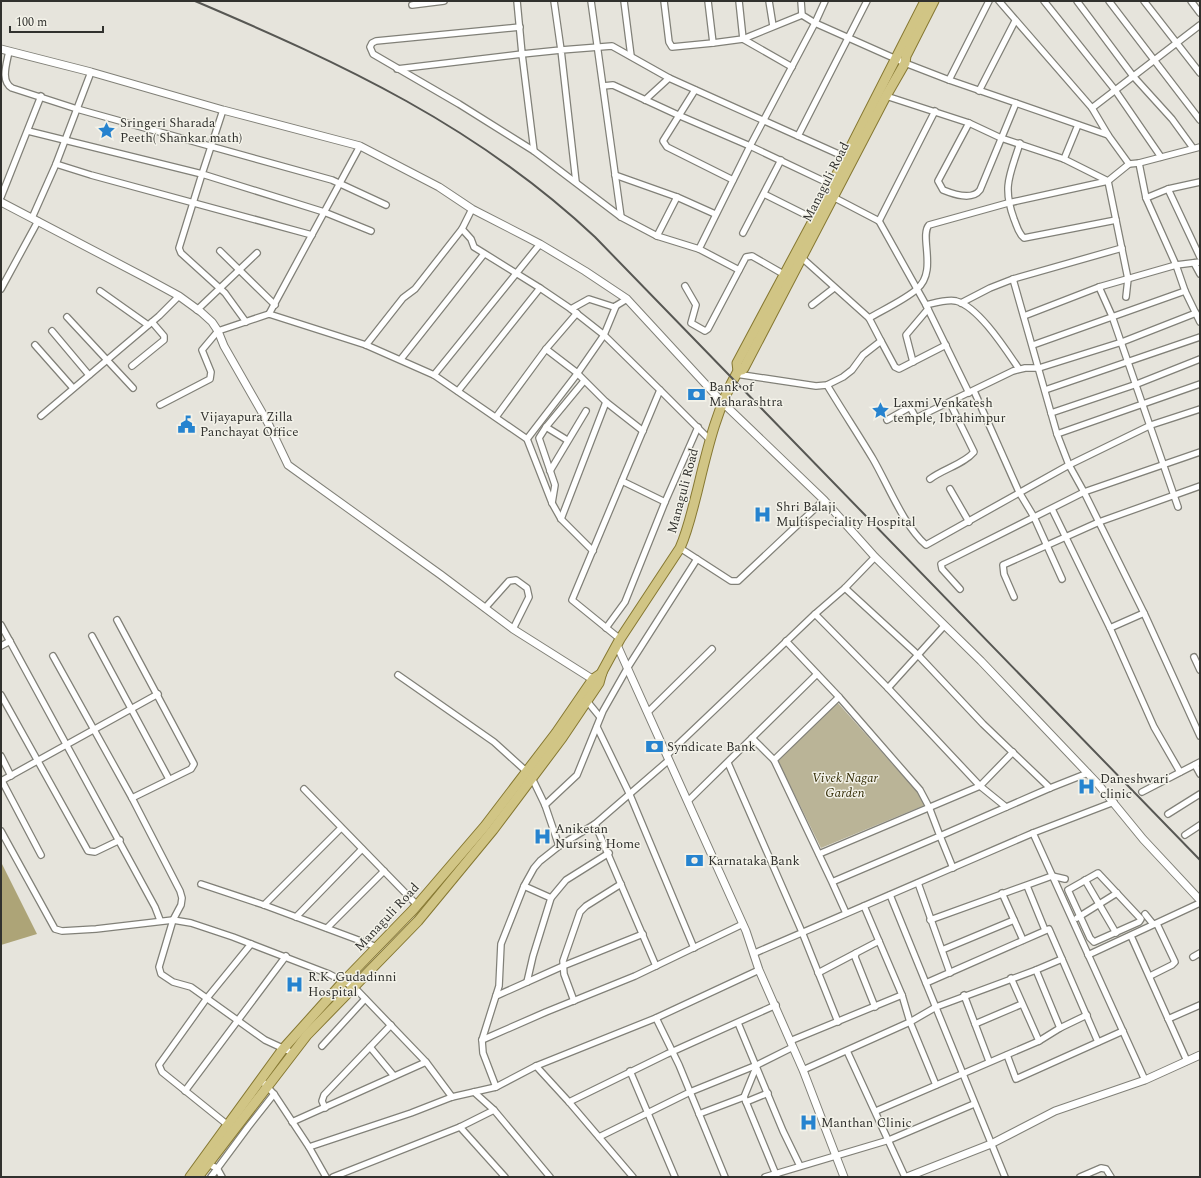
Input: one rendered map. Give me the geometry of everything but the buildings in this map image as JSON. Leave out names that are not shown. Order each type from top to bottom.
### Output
[{"type":"main road","name":"Managuli Road","points":[[190,1177],[204,1162],[265,1083],[293,1053],[307,1035],[426,912],[493,830],[556,734],[602,672],[619,642],[680,548],[686,533],[710,440],[722,402],[737,373],[737,363],[832,185],[925,1]]},
{"type":"main road","name":"Managuli Road","points":[[737,373],[744,368],[801,257],[905,63],[906,56],[934,1]]},
{"type":"main road","name":"Managuli Road","points":[[265,1083],[283,1049],[417,905],[485,826],[529,774],[587,701],[596,681]]},
{"type":"main road","name":"Managuli Road","points":[[198,1177],[204,1162]]},
{"type":"street","points":[[412,4],[444,1]]},
{"type":"street","points":[[517,1],[534,151]]},
{"type":"street","points":[[554,1],[576,182]]},
{"type":"street","points":[[591,1],[621,217]]},
{"type":"street","points":[[624,1],[631,56]]},
{"type":"street","points":[[664,1],[669,42],[672,46],[743,39],[802,15]]},
{"type":"street","points":[[708,1],[713,43]]},
{"type":"street","points":[[739,1],[743,39]]},
{"type":"street","points":[[769,1],[773,26]]},
{"type":"street","points":[[800,1],[802,15]]},
{"type":"street","points":[[699,249],[825,1]]},
{"type":"street","points":[[798,136],[867,1]]},
{"type":"street","points":[[949,80],[989,1]]},
{"type":"street","points":[[999,1],[1092,108],[1108,135],[1129,164]]},
{"type":"street","points":[[1044,1],[1115,90],[1161,157]]},
{"type":"street","points":[[1077,1],[1133,76],[1172,119],[1193,148]]},
{"type":"street","points":[[1109,1],[1155,59],[1200,120]]},
{"type":"street","points":[[1144,1],[1200,73]]},
{"type":"street","points":[[1191,1],[1200,13]]},
{"type":"street","points":[[802,15],[815,23],[905,63],[979,91],[1108,135]]},
{"type":"street","points":[[979,91],[1015,21]]},
{"type":"street","points":[[1092,108],[1200,25]]},
{"type":"street","points":[[520,27],[372,43],[370,47],[373,54],[459,104],[534,151],[621,217],[657,236],[699,249],[739,270]]},
{"type":"street","points":[[743,39],[792,66]]},
{"type":"street","points":[[397,69],[522,54],[612,46],[669,78],[845,157]]},
{"type":"street","points":[[1,49],[91,72],[223,110],[360,146],[439,187],[472,208],[540,244],[585,270],[627,299],[722,402],[824,500],[875,557],[981,661],[1088,773],[1114,802],[1143,839],[1200,900]]},
{"type":"street","points":[[9,51],[4,78],[5,82],[12,88],[78,109],[340,183],[386,205]]},
{"type":"street","points":[[1,289],[35,220],[91,72]]},
{"type":"street","points":[[645,100],[669,78]]},
{"type":"street","points":[[603,86],[613,85],[781,160],[832,185]]},
{"type":"street","points":[[695,90],[663,141],[664,145],[733,180]]},
{"type":"street","points":[[1,197],[41,96]]},
{"type":"street","points":[[886,96],[969,123],[1001,138],[1020,143],[1064,159],[1108,181]]},
{"type":"street","points":[[969,123],[938,181],[943,190],[960,196],[979,192],[1016,103]]},
{"type":"street","points":[[223,110],[213,146],[202,174],[178,248],[181,253],[220,288],[246,322]]},
{"type":"street","points":[[879,221],[935,112]]},
{"type":"street","points":[[1064,159],[1078,125]]},
{"type":"street","points":[[28,131],[202,174],[324,212],[371,231]]},
{"type":"street","points":[[1020,143],[1007,188],[1008,203],[1020,234],[1024,238],[1116,220]]},
{"type":"street","points":[[270,314],[360,146]]},
{"type":"street","points":[[869,318],[917,289],[924,279],[928,264],[926,231],[929,226],[1008,203],[1108,181],[1129,164],[1139,163],[1200,147]]},
{"type":"street","points":[[744,233],[781,160]]},
{"type":"street","points":[[1139,163],[1146,198],[1176,265],[1185,291],[1200,322]]},
{"type":"street","points":[[56,164],[90,175],[312,235]]},
{"type":"street","points":[[615,175],[677,197],[716,214]]},
{"type":"street","points":[[1108,181],[1109,195],[1116,220],[1128,279],[1126,297]]},
{"type":"street","points":[[1146,198],[1168,190],[1200,182]]},
{"type":"street","points":[[1168,190],[1200,258]]},
{"type":"street","points":[[764,194],[814,219]]},
{"type":"street","points":[[657,236],[677,197]]},
{"type":"street","points":[[833,197],[879,221],[972,392],[1019,492],[1034,517],[1045,545],[1062,579]]},
{"type":"street","points":[[1,202],[179,296],[212,322],[268,423],[288,465],[513,629],[596,681]]},
{"type":"street","points":[[366,345],[403,298],[415,289],[462,229],[472,208]]},
{"type":"street","points":[[462,229],[471,239],[474,247],[574,311],[604,335],[710,440]]},
{"type":"street","points":[[434,375],[540,244]]},
{"type":"street","points":[[962,303],[990,288],[1013,279],[1122,248]]},
{"type":"street","points":[[220,251],[275,305]]},
{"type":"street","points":[[197,310],[257,252]]},
{"type":"street","points":[[401,359],[484,254]]},
{"type":"street","points":[[685,286],[696,305],[691,323],[705,331],[746,257],[749,256],[785,275]]},
{"type":"street","points":[[801,257],[869,318],[895,367],[900,369],[946,345]]},
{"type":"street","points":[[1024,316],[1099,287],[1176,265],[1197,263],[1200,274]]},
{"type":"street","points":[[1013,279],[1033,344],[1057,434],[1069,465],[1144,613],[1200,736]]},
{"type":"street","points":[[1099,287],[1122,342],[1152,425],[1178,507]]},
{"type":"street","points":[[458,391],[540,288]]},
{"type":"street","points":[[812,306],[834,288]]},
{"type":"street","points":[[100,291],[150,323],[164,336],[164,340],[132,366]]},
{"type":"street","points":[[1033,344],[1185,291]]},
{"type":"street","points":[[41,416],[150,323],[179,296]]},
{"type":"street","points":[[496,417],[574,311],[589,299],[616,306]]},
{"type":"street","points":[[527,439],[577,374],[604,335],[616,306],[627,299]]},
{"type":"street","points":[[913,362],[906,336],[927,307],[953,301],[962,303],[968,307],[992,330],[1019,369]]},
{"type":"street","points":[[887,420],[910,407],[916,418],[1019,369],[1039,368],[1122,342],[1196,313]]},
{"type":"street","points":[[160,405],[210,379],[211,372],[202,350],[218,332],[270,314],[366,345],[401,359],[434,375],[527,439],[552,503],[561,519],[593,551]]},
{"type":"street","points":[[67,317],[133,388]]},
{"type":"street","points":[[52,331],[89,375]]},
{"type":"street","points":[[1045,390],[1200,337]]},
{"type":"street","points":[[737,373],[816,386],[827,385],[852,370],[864,355],[881,341]]},
{"type":"street","points":[[35,345],[73,388]]},
{"type":"street","points":[[546,350],[577,374],[606,402],[643,431]]},
{"type":"street","points":[[1051,413],[1137,384],[1200,359]]},
{"type":"street","points":[[552,503],[556,485],[539,440],[546,427],[584,381]]},
{"type":"street","points":[[1057,434],[1200,384]]},
{"type":"street","points":[[827,385],[913,529],[925,544],[932,544],[1019,492],[1069,465],[1152,425],[1200,409]]},
{"type":"street","points":[[660,390],[572,600],[606,628],[619,642],[628,667],[668,758],[743,924],[755,953],[760,970],[803,1070],[844,1177]]},
{"type":"street","points":[[561,519],[606,402]]},
{"type":"street","points":[[930,479],[941,471],[967,458],[974,452],[950,403]]},
{"type":"street","points":[[550,471],[586,410]]},
{"type":"street","points":[[546,427],[567,440]]},
{"type":"street","points":[[606,628],[625,602],[665,502],[698,427]]},
{"type":"street","points":[[960,589],[942,569],[941,564],[1084,492],[1164,463],[1200,452]]},
{"type":"street","points":[[622,481],[665,502]]},
{"type":"street","points":[[1014,597],[1004,574],[1003,565],[1099,522],[1200,486]]},
{"type":"street","points":[[950,489],[969,522]]},
{"type":"street","points":[[680,548],[730,581],[738,581],[824,500]]},
{"type":"street","points":[[1052,509],[1067,537],[1110,628],[1154,727],[1180,772]]},
{"type":"street","points":[[496,1087],[483,1053],[482,1040],[496,996],[499,980],[501,944],[524,886],[534,868],[559,846],[595,824],[630,795],[786,641],[845,588],[875,557]]},
{"type":"street","points":[[545,805],[577,775],[600,717],[628,667],[698,559]]},
{"type":"street","points":[[485,608],[509,582],[516,580],[527,588],[529,597],[513,629]]},
{"type":"street","points":[[845,588],[918,655],[1050,788]]},
{"type":"street","points":[[1110,628],[1144,613]]},
{"type":"street","points":[[815,614],[888,688],[980,786],[1006,807]]},
{"type":"street","points":[[117,620],[158,694],[194,764],[191,769],[132,798]]},
{"type":"street","points":[[1,625],[120,840],[155,907],[160,920]]},
{"type":"street","points":[[888,688],[944,626]]},
{"type":"street","points":[[92,636],[169,779]]},
{"type":"street","points":[[1,646],[10,641]]},
{"type":"street","points":[[786,641],[839,697],[920,790],[929,807],[953,868]]},
{"type":"street","points":[[648,712],[712,649]]},
{"type":"street","points":[[53,656],[132,798],[180,891],[182,898],[181,905],[173,920],[159,967],[161,974],[173,982],[191,987],[265,1040],[293,1053]]},
{"type":"street","points":[[1194,656],[1200,670]]},
{"type":"street","points":[[688,801],[817,674]]},
{"type":"street","points":[[398,675],[494,742],[529,774],[545,805],[559,846]]},
{"type":"street","points":[[41,855],[1,781],[158,694]]},
{"type":"street","points":[[1,695],[88,851],[95,852],[120,840]]},
{"type":"street","points":[[774,760],[839,697]]},
{"type":"street","points":[[587,701],[600,717]]},
{"type":"street","points":[[597,727],[630,795],[694,948]]},
{"type":"street","points":[[752,738],[774,760],[846,913]]},
{"type":"street","points":[[819,854],[980,786],[1013,752]]},
{"type":"street","points":[[1,756],[11,776]]},
{"type":"street","points":[[728,763],[802,932],[838,1022]]},
{"type":"street","points":[[1142,792],[1197,763],[1200,774]]},
{"type":"street","points":[[832,882],[1088,773]]},
{"type":"street","points":[[304,789],[417,905]]},
{"type":"street","points":[[1168,814],[1200,794]]},
{"type":"street","points":[[755,953],[1033,833],[1114,802]]},
{"type":"street","points":[[595,824],[609,853],[656,966]]},
{"type":"street","points":[[1185,835],[1200,825]]},
{"type":"street","points":[[264,905],[342,828]]},
{"type":"street","points":[[1,831],[55,929],[62,931],[96,929],[160,920],[173,920],[191,923],[286,956],[354,987],[426,1062],[452,1097]]},
{"type":"street","points":[[1033,833],[1145,1080]]},
{"type":"street","points":[[296,917],[362,848]]},
{"type":"street","points":[[527,982],[532,956],[551,898],[566,880],[609,853]]},
{"type":"street","points":[[327,928],[384,872]]},
{"type":"street","points":[[1096,874],[1100,874],[1117,893],[1141,918],[1139,922],[1093,942],[1068,890],[1096,874]]},
{"type":"street","points":[[930,920],[1052,876],[1065,879]]},
{"type":"street","points":[[1085,880],[1116,933]]},
{"type":"street","points":[[918,883],[950,973]]},
{"type":"street","points":[[201,884],[264,905],[378,947]]},
{"type":"street","points":[[574,1001],[563,966],[564,957],[580,912],[586,906],[621,884]]},
{"type":"street","points":[[524,886],[551,898]]},
{"type":"street","points":[[1027,886],[1045,930]]},
{"type":"street","points":[[1002,893],[1023,940]]},
{"type":"street","points":[[1073,921],[1117,893]]},
{"type":"street","points":[[890,895],[1005,1177]]},
{"type":"street","points":[[1088,955],[1200,903]]},
{"type":"street","points":[[864,906],[902,995],[910,1022],[936,1085]]},
{"type":"street","points":[[1145,914],[1153,924],[1157,924],[1174,962],[1172,965],[1150,976]]},
{"type":"street","points":[[942,950],[1014,920]]},
{"type":"street","points":[[482,1040],[656,966],[743,924]]},
{"type":"street","points":[[926,983],[1049,928],[1098,1042]]},
{"type":"street","points":[[496,996],[563,966],[643,934]]},
{"type":"street","points":[[1131,936],[1187,1061]]},
{"type":"street","points":[[818,973],[879,941]]},
{"type":"street","points":[[231,1127],[162,1072],[159,1065],[207,998],[251,944]]},
{"type":"street","points":[[856,953],[856,959],[874,1007]]},
{"type":"street","points":[[1193,957],[1200,953]]},
{"type":"street","points":[[185,1091],[286,956]]},
{"type":"street","points":[[803,1070],[910,1022],[936,1007],[964,995],[1036,970],[1062,959]]},
{"type":"street","points":[[309,1147],[411,1114],[452,1097],[496,1087],[536,1066],[656,1018],[760,970]]},
{"type":"street","points":[[1036,970],[1060,1028]]},
{"type":"street","points":[[1011,978],[1039,1040]]},
{"type":"street","points":[[599,1137],[690,1092],[756,1065],[792,1044],[838,1022],[902,995]]},
{"type":"street","points":[[964,995],[989,1061]]},
{"type":"street","points":[[322,1046],[365,999]]},
{"type":"street","points":[[975,1024],[1022,1004]]},
{"type":"street","points":[[569,1102],[630,1071],[776,1005]]},
{"type":"street","points":[[1168,1019],[1200,1005]]},
{"type":"street","points":[[876,1112],[1039,1040],[1087,1015]]},
{"type":"street","points":[[656,1018],[673,1052],[725,1177]]},
{"type":"street","points":[[738,1022],[800,1166]]},
{"type":"street","points":[[325,1108],[322,1101],[324,1095],[391,1025]]},
{"type":"street","points":[[1007,1054],[1016,1079],[1123,1031]]},
{"type":"street","points":[[370,1047],[394,1076]]},
{"type":"street","points":[[847,1051],[906,1177],[991,1144],[1055,1111],[1145,1080],[1200,1055]]},
{"type":"street","points":[[292,1122],[426,1062]]},
{"type":"street","points":[[756,1065],[745,1099],[777,1175]]},
{"type":"street","points":[[536,1066],[633,1177]]},
{"type":"street","points":[[630,1071],[675,1177]]},
{"type":"street","points":[[265,1083],[309,1147],[326,1177]]},
{"type":"street","points":[[474,1092],[494,1110],[550,1177]]},
{"type":"street","points":[[699,1114],[768,1093]]},
{"type":"street","points":[[211,1177],[274,1094]]},
{"type":"street","points":[[765,1177],[777,1175],[835,1155],[889,1140],[974,1104]]},
{"type":"street","points":[[333,1177],[460,1127],[494,1110]]},
{"type":"street","points":[[460,1127],[505,1177]]},
{"type":"street","points":[[204,1162],[217,1169],[222,1177]]},
{"type":"street","points":[[1080,1177],[1101,1168],[1106,1169],[1111,1177]]},
{"type":"green space","name":"Vivek Nagar Garden","points":[[837,702],[920,795],[925,805],[821,848],[778,761]]},
{"type":"shaded area","points":[[1,862],[37,934],[1,945]]},
{"type":"railway","points":[[195,1],[303,49],[406,101],[456,130],[504,162],[550,198],[595,237],[1200,860]]},
{"type":"place","name":"Sringeri Sharada Peeth( Shankar math)","points":[[107,130]]},
{"type":"place","name":"Bank of Maharashtra","points":[[696,394]]},
{"type":"place","name":"Laxmi Venkatesh temple, Ibrahimpur","points":[[880,410]]},
{"type":"place","name":"Vijayapura Zilla Panchayat Office","points":[[187,424]]},
{"type":"place","name":"Shri Balaji Multispeciality Hospital","points":[[763,514]]},
{"type":"place","name":"Syndicate Bank","points":[[654,747]]},
{"type":"place","name":"Daneshwari clinic","points":[[1087,786]]},
{"type":"place","name":"Aniketan Nursing Home","points":[[542,836]]},
{"type":"place","name":"Karnataka Bank","points":[[695,861]]},
{"type":"place","name":"R.K .Gudadinni Hospital","points":[[295,984]]},
{"type":"place","name":"Manthan Clinic","points":[[808,1123]]}]
